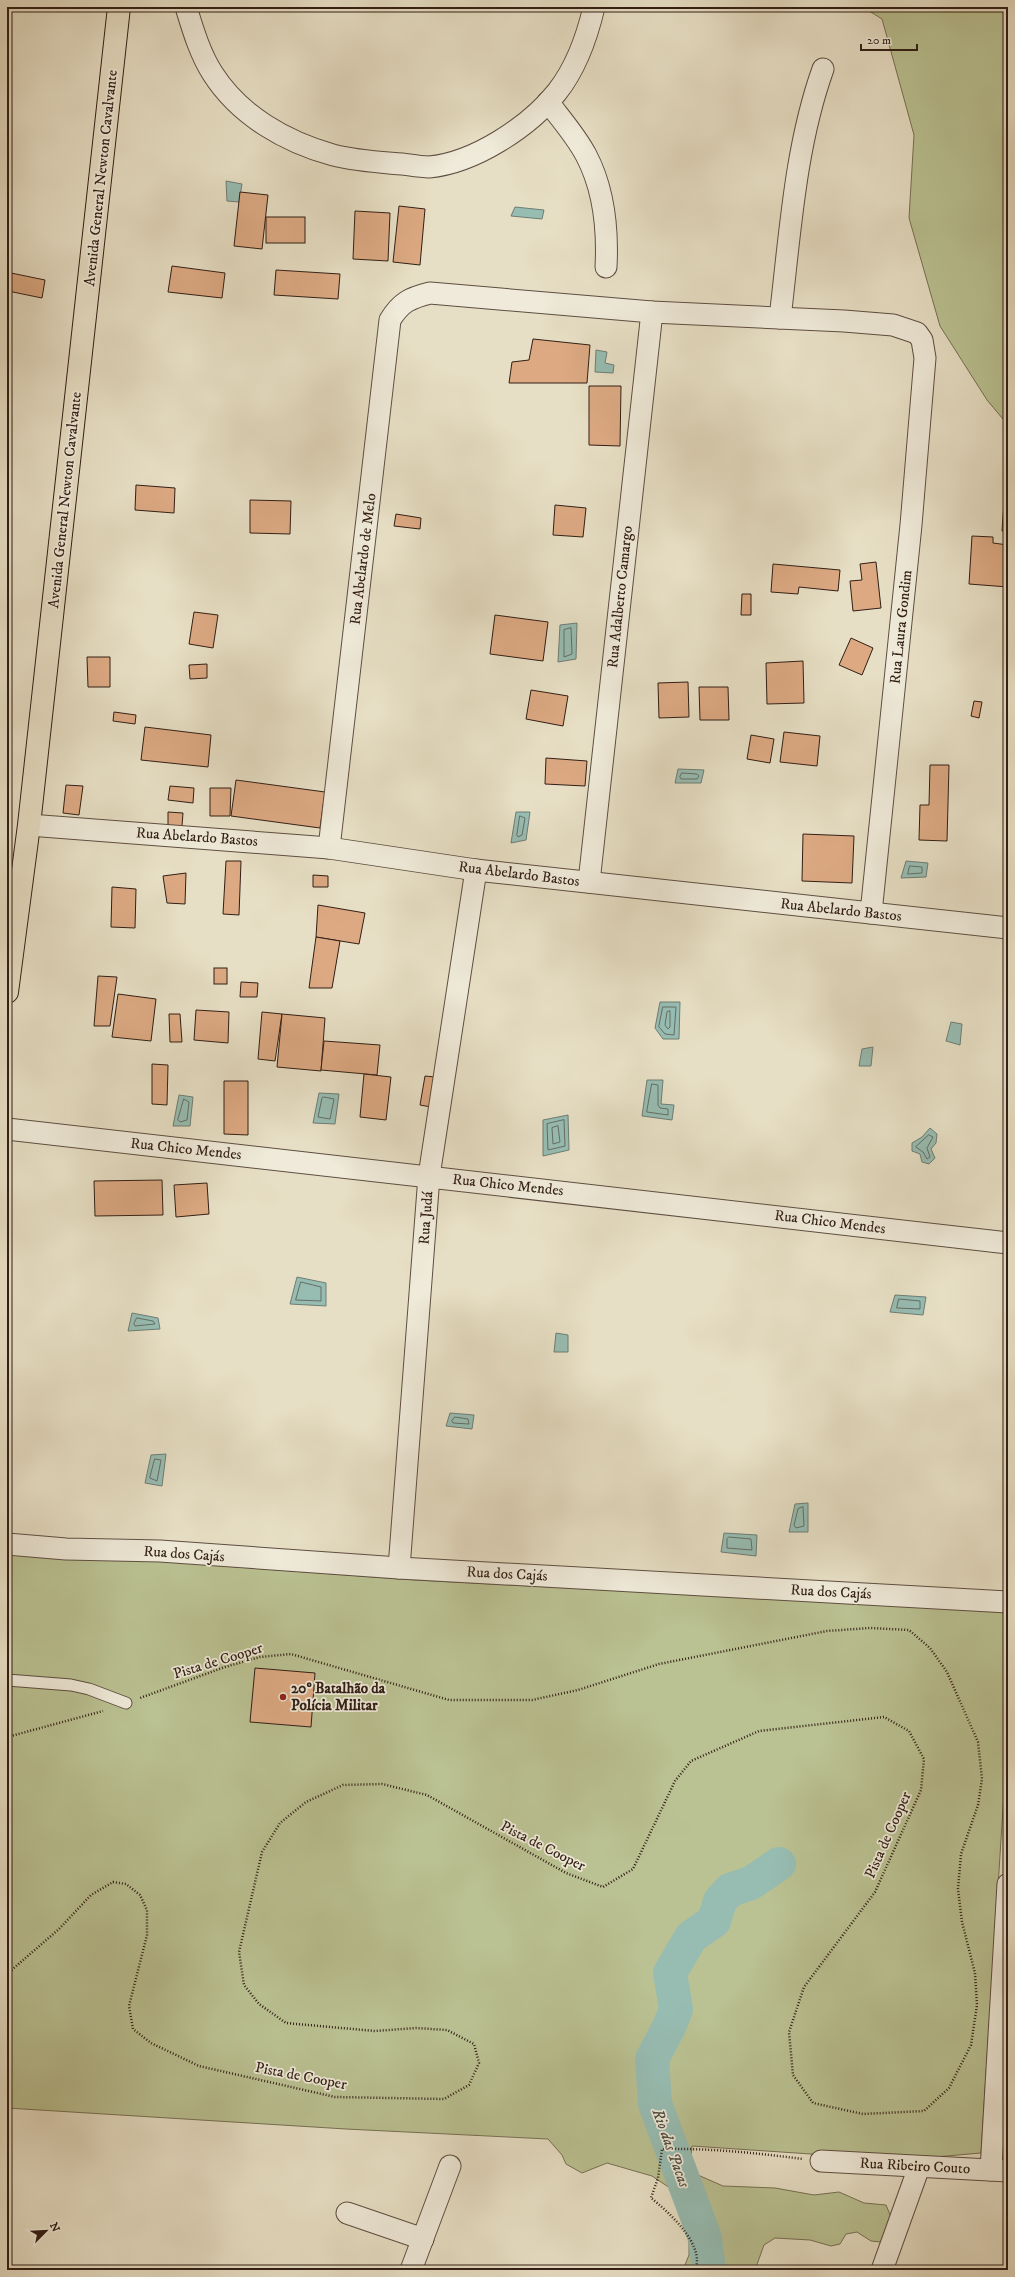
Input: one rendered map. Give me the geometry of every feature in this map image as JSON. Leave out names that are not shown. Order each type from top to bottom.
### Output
[{"type":"main road","name":"Avenida General Newton Cavalvante","points":[[7,992],[9,964],[29,824],[119,7]]},
{"type":"street","points":[[186,7],[194,35],[212,74],[232,98],[258,122],[308,148],[321,152],[354,160],[429,167],[463,158],[484,150],[538,112],[557,92],[574,64],[587,34],[594,7]]},
{"type":"street","points":[[652,312],[780,318],[803,146],[812,101],[823,69]]},
{"type":"street","points":[[548,102],[576,138],[586,156],[594,176],[604,210],[608,239],[606,266]]},
{"type":"street","name":"Rua Abelardo de Melo","points":[[329,848],[390,320],[398,306],[413,297],[430,293],[652,312]]},
{"type":"street","name":"Rua Adalberto Camargo","points":[[589,882],[652,312]]},
{"type":"street","name":"Rua Laura Gondim","points":[[780,318],[893,326],[917,333],[922,340],[925,358],[912,525],[871,914]]},
{"type":"street","name":"Rua Abelardo Bastos","points":[[29,824],[329,848],[476,870],[1008,928]]},
{"type":"street","name":"Rua Judá","points":[[399,1568],[429,1176],[476,870]]},
{"type":"street","name":"Rua Chico Mendes","points":[[7,1129],[1008,1243]]},
{"type":"street","name":"Rua dos Cajás","points":[[7,1544],[66,1549],[160,1551],[399,1568],[1008,1602]]},
{"type":"street","points":[[999,2171],[1008,1884]]},
{"type":"street","name":"Rua Ribeiro Couto","points":[[821,2161],[999,2171]]},
{"type":"street","points":[[411,2270],[450,2166]]},
{"type":"street","points":[[882,2270],[919,2167]]},
{"type":"street","points":[[347,2213],[423,2239]]},
{"type":"lane","points":[[7,1680],[71,1685],[126,1703]]},
{"type":"path","name":"Pista de Cooper","points":[[7,1735],[96,1713],[232,1665],[260,1657],[291,1654],[449,1700],[532,1700],[578,1690],[659,1664],[827,1631],[870,1628],[909,1630],[930,1648],[947,1672],[978,1742],[982,1779],[978,1805],[961,1854],[958,1890],[962,1922],[975,1973],[977,2005],[971,2045],[949,2088],[924,2111],[864,2114],[813,2103],[793,2075],[789,2032],[804,1987],[875,1892],[921,1790],[924,1759],[909,1731],[884,1716],[759,1731],[691,1761],[675,1781],[633,1869],[603,1886],[566,1873],[427,1795],[382,1784],[343,1785],[306,1802],[280,1823],[262,1852],[239,1952],[244,1985],[259,2004],[286,2023],[375,2031],[416,2028],[447,2030],[474,2044],[479,2063],[469,2085],[444,2099],[335,2097],[198,2066],[151,2043],[133,2029],[129,2006],[147,1935],[146,1910],[140,1896],[126,1884],[112,1882],[91,1895],[59,1929],[7,1974]]},
{"type":"path","points":[[695,2270],[698,2263],[696,2253],[685,2232],[671,2214],[651,2198],[658,2178],[662,2149],[752,2152],[821,2161]]},
{"type":"green space","points":[[863,7],[1008,7],[1008,425],[987,400],[940,326],[909,218],[914,135],[882,19]]},
{"type":"green space","points":[[7,1550],[415,1580],[1008,1611],[1008,1730],[981,2153],[900,2160],[692,2146],[691,2158],[698,2175],[723,2186],[775,2188],[814,2195],[839,2192],[864,2203],[886,2205],[894,2224],[881,2242],[871,2241],[857,2232],[846,2234],[840,2244],[831,2246],[810,2240],[775,2238],[764,2245],[755,2270],[683,2270],[689,2255],[689,2232],[682,2206],[673,2190],[652,2176],[607,2163],[582,2173],[566,2164],[562,2155],[548,2139],[346,2129],[7,2108]]},
{"type":"water","points":[[226,181],[242,184],[239,202],[227,201]]},
{"type":"water","points":[[515,207],[544,210],[542,219],[511,216]]},
{"type":"water","points":[[596,350],[607,352],[605,363],[614,365],[613,373],[595,372]]},
{"type":"water","points":[[577,623],[576,659],[558,662],[560,625]]},
{"type":"water","points":[[678,769],[704,770],[701,783],[675,783]]},
{"type":"water","points":[[516,812],[530,812],[526,840],[511,843]]},
{"type":"water","points":[[906,861],[928,863],[926,877],[901,878]]},
{"type":"water","points":[[660,1002],[680,1002],[679,1039],[663,1039],[655,1028]]},
{"type":"water","points":[[951,1022],[962,1024],[960,1045],[946,1041]]},
{"type":"water","points":[[873,1047],[871,1066],[859,1066],[862,1049]]},
{"type":"water","points":[[647,1080],[663,1080],[661,1104],[674,1105],[672,1120],[642,1116]]},
{"type":"water","points":[[319,1093],[339,1094],[335,1124],[313,1123]]},
{"type":"water","points":[[179,1095],[193,1097],[190,1126],[173,1126]]},
{"type":"water","points":[[568,1115],[569,1150],[543,1156],[543,1120]]},
{"type":"water","points":[[930,1128],[937,1134],[936,1143],[931,1149],[935,1158],[929,1164],[922,1162],[920,1154],[912,1151],[912,1143],[922,1137]]},
{"type":"water","points":[[297,1277],[326,1283],[326,1306],[290,1304]]},
{"type":"water","points":[[895,1295],[926,1297],[923,1315],[890,1312]]},
{"type":"water","points":[[132,1313],[158,1318],[160,1329],[128,1331]]},
{"type":"water","points":[[556,1333],[568,1335],[568,1352],[554,1352]]},
{"type":"water","points":[[450,1413],[474,1415],[472,1429],[446,1426]]},
{"type":"water","points":[[166,1454],[162,1486],[145,1483],[151,1455]]},
{"type":"water","points":[[808,1503],[808,1532],[789,1532],[795,1504]]},
{"type":"water","points":[[724,1533],[757,1535],[756,1556],[721,1552]]},
{"type":"building","points":[[240,192],[268,195],[262,249],[234,246]]},
{"type":"building","points":[[399,206],[425,209],[420,265],[393,262]]},
{"type":"building","points":[[355,211],[390,213],[388,261],[353,259]]},
{"type":"building","points":[[266,217],[305,217],[305,243],[266,243]]},
{"type":"building","points":[[172,266],[225,273],[222,298],[168,292]]},
{"type":"building","points":[[276,270],[340,274],[338,299],[274,295]]},
{"type":"building","points":[[11,273],[45,280],[42,298],[8,291]]},
{"type":"building","points":[[533,339],[590,345],[587,383],[509,383],[512,362],[529,360]]},
{"type":"building","points":[[589,386],[621,386],[620,446],[589,445]]},
{"type":"building","points":[[136,485],[175,488],[174,513],[135,510]]},
{"type":"building","points":[[250,500],[291,501],[290,534],[250,533]]},
{"type":"building","points":[[1004,502],[1008,502],[1008,531],[1002,531]]},
{"type":"building","points":[[555,505],[586,508],[583,537],[553,535]]},
{"type":"building","points":[[396,514],[421,518],[420,529],[394,526]]},
{"type":"building","points":[[972,536],[993,537],[993,543],[1008,545],[1008,587],[969,584]]},
{"type":"building","points":[[876,562],[881,608],[853,611],[850,581],[862,580],[860,564]]},
{"type":"building","points":[[773,564],[840,570],[838,591],[799,587],[798,594],[771,592]]},
{"type":"building","points":[[742,594],[751,594],[751,615],[741,615]]},
{"type":"building","points":[[194,612],[218,615],[213,648],[189,644]]},
{"type":"building","points":[[495,615],[548,622],[543,661],[490,654]]},
{"type":"building","points":[[851,638],[873,648],[862,675],[839,665]]},
{"type":"building","points":[[87,657],[110,657],[110,687],[88,687]]},
{"type":"building","points":[[803,661],[804,703],[767,704],[766,663]]},
{"type":"building","points":[[207,664],[207,678],[190,679],[189,665]]},
{"type":"building","points":[[688,682],[689,717],[659,718],[658,683]]},
{"type":"building","points":[[699,687],[728,687],[729,720],[700,720]]},
{"type":"building","points":[[531,690],[568,696],[563,726],[526,719]]},
{"type":"building","points":[[974,701],[982,702],[979,718],[971,716]]},
{"type":"building","points":[[114,712],[136,715],[135,724],[113,721]]},
{"type":"building","points":[[145,727],[211,735],[208,767],[141,760]]},
{"type":"building","points":[[784,732],[820,736],[817,766],[780,762]]},
{"type":"building","points":[[751,735],[774,739],[770,763],[747,759]]},
{"type":"building","points":[[546,758],[587,761],[585,786],[545,784]]},
{"type":"building","points":[[930,765],[949,765],[947,841],[919,840],[920,805],[929,805]]},
{"type":"building","points":[[236,780],[325,792],[320,828],[231,816]]},
{"type":"building","points":[[66,785],[83,786],[79,815],[63,813]]},
{"type":"building","points":[[170,786],[194,788],[193,803],[168,800]]},
{"type":"building","points":[[210,788],[231,788],[230,816],[210,816]]},
{"type":"building","points":[[168,812],[183,813],[182,826],[168,826]]},
{"type":"building","points":[[803,834],[854,836],[852,883],[802,881]]},
{"type":"building","points":[[226,861],[241,861],[239,915],[223,914]]},
{"type":"building","points":[[186,873],[185,904],[167,903],[163,876]]},
{"type":"building","points":[[313,875],[328,876],[328,887],[313,887]]},
{"type":"building","points":[[112,887],[136,889],[135,928],[111,927]]},
{"type":"building","points":[[318,905],[365,913],[359,944],[316,937]]},
{"type":"building","points":[[316,937],[340,941],[332,988],[309,988]]},
{"type":"building","points":[[214,968],[227,968],[227,984],[214,984]]},
{"type":"building","points":[[98,976],[117,977],[110,1026],[94,1026]]},
{"type":"building","points":[[241,982],[258,983],[257,997],[240,997]]},
{"type":"building","points":[[118,994],[156,999],[151,1041],[112,1037]]},
{"type":"building","points":[[196,1010],[229,1012],[228,1043],[194,1040]]},
{"type":"building","points":[[262,1012],[282,1014],[275,1061],[258,1059]]},
{"type":"building","points":[[169,1014],[180,1014],[182,1042],[170,1042]]},
{"type":"building","points":[[282,1014],[325,1018],[321,1071],[277,1067]]},
{"type":"building","points":[[324,1041],[380,1045],[377,1075],[321,1070]]},
{"type":"building","points":[[152,1064],[168,1065],[167,1105],[152,1104]]},
{"type":"building","points":[[364,1074],[391,1077],[386,1120],[360,1117]]},
{"type":"building","points":[[425,1076],[435,1077],[431,1107],[420,1105]]},
{"type":"building","points":[[224,1081],[248,1081],[248,1135],[224,1134]]},
{"type":"building","points":[[162,1180],[163,1215],[95,1216],[94,1181]]},
{"type":"building","points":[[207,1183],[209,1214],[176,1217],[174,1185]]},
{"type":"building","name":"20º Batalhão da Polícia Militar","points":[[255,1668],[315,1673],[311,1727],[250,1722]]},
{"type":"waterway","name":"Rio das Pacas","points":[[709,2270],[705,2238],[655,2104],[652,2059],[669,2027],[676,2009],[670,1973],[691,1937],[714,1921],[720,1901],[730,1890],[751,1883],[779,1864]]},
{"type":"place","name":"20º Batalhão da Polícia Militar","points":[[283,1697]]}]
